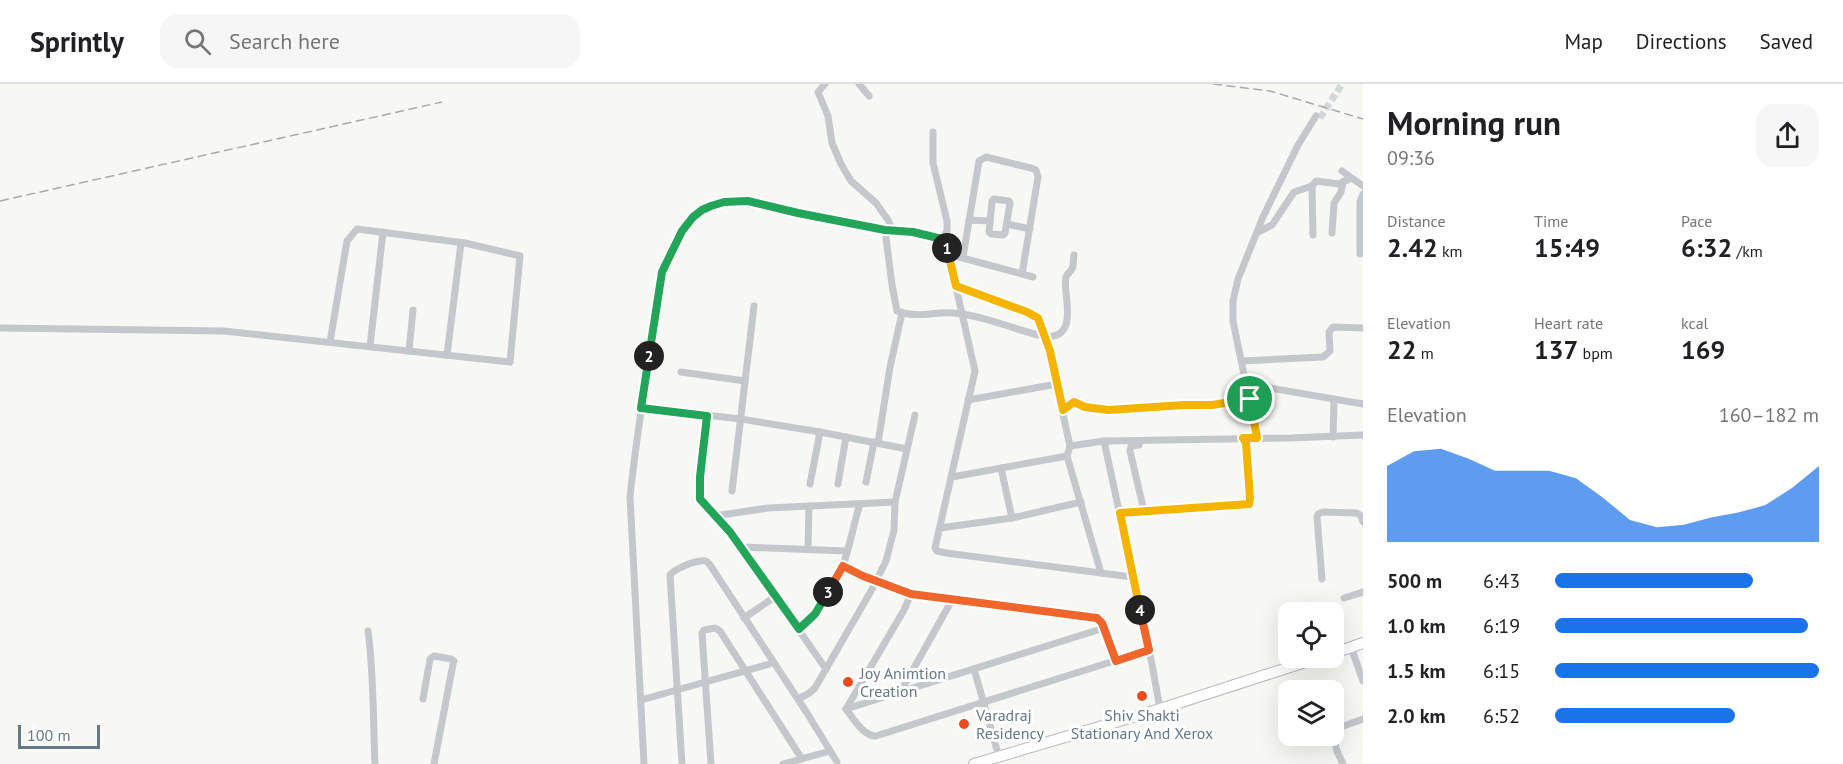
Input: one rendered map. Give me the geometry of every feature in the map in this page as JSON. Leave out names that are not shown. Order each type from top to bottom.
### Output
[{"type":"highway","points":[[1344,649],[1363,643]]},
{"type":"highway","points":[[974,764],[1160,709],[1288,668]]},
{"type":"street","points":[[825,84],[818,92],[828,116],[836,153],[851,181],[876,203],[888,220],[897,311],[926,315],[963,314],[1052,337],[1066,324],[1068,311],[1066,276],[1071,271],[1074,255]]},
{"type":"street","points":[[859,84],[869,96]]},
{"type":"street","points":[[1257,438],[1233,321],[1233,301],[1238,279],[1257,234],[1318,117]]},
{"type":"street","points":[[933,132],[933,163],[947,222],[947,231],[942,239]]},
{"type":"street","points":[[963,257],[980,161],[986,158],[1036,170],[1038,177],[1022,274]]},
{"type":"street","points":[[1342,171],[1363,186]]},
{"type":"street","points":[[1313,235],[1312,186],[1316,180],[1339,184],[1351,178]]},
{"type":"street","points":[[1332,233],[1334,203],[1341,192],[1343,182]]},
{"type":"street","points":[[1257,234],[1272,225],[1294,192],[1312,186]]},
{"type":"street","points":[[1360,254],[1360,202],[1363,194]]},
{"type":"street","points":[[993,200],[1009,201],[1005,234],[991,234],[989,232],[990,221],[993,200]]},
{"type":"street","points":[[644,764],[630,497],[662,272],[682,231],[702,210],[724,202],[748,201],[798,213],[942,239],[946,243],[975,370],[935,548],[937,551],[993,560],[1132,577]]},
{"type":"street","points":[[969,220],[990,221]]},
{"type":"street","points":[[1007,224],[1030,229]]},
{"type":"street","points":[[0,328],[224,331],[510,362],[520,256],[462,243],[357,230],[347,241],[330,342]]},
{"type":"street","points":[[370,346],[383,232]]},
{"type":"street","points":[[447,355],[462,243]]},
{"type":"street","points":[[948,254],[1033,277]]},
{"type":"street","points":[[956,286],[1035,316],[1041,322],[1070,446],[1067,456],[1101,573]]},
{"type":"street","points":[[732,491],[754,306]]},
{"type":"street","points":[[409,351],[413,310]]},
{"type":"street","points":[[866,482],[902,313]]},
{"type":"street","points":[[1242,361],[1323,357],[1330,351],[1329,332],[1333,327],[1363,328]]},
{"type":"street","points":[[681,372],[745,381]]},
{"type":"street","points":[[968,400],[1057,384]]},
{"type":"street","points":[[1246,384],[1363,404]]},
{"type":"street","points":[[1063,410],[1074,402],[1085,407],[1108,410],[1212,405],[1250,399]]},
{"type":"street","points":[[1333,437],[1334,399]]},
{"type":"street","points":[[641,408],[741,419],[907,449]]},
{"type":"street","points":[[798,699],[815,688],[885,561],[894,530],[896,502],[915,415]]},
{"type":"street","points":[[707,416],[700,499],[741,547],[826,669]]},
{"type":"street","points":[[810,484],[820,432]]},
{"type":"street","points":[[1070,446],[1104,441],[1363,435]]},
{"type":"street","points":[[838,484],[846,437]]},
{"type":"street","points":[[1120,513],[1249,504],[1246,443],[1243,438]]},
{"type":"street","points":[[1104,441],[1160,709]]},
{"type":"street","points":[[1144,511],[1130,451],[1131,446],[1216,441]]},
{"type":"street","points":[[952,477],[1067,456]]},
{"type":"street","points":[[1001,468],[1012,518]]},
{"type":"street","points":[[714,516],[768,508],[896,502]]},
{"type":"street","points":[[940,528],[1012,518],[1081,502]]},
{"type":"street","points":[[799,629],[815,614],[843,566],[860,504]]},
{"type":"street","points":[[808,549],[809,506]]},
{"type":"street","points":[[1322,579],[1318,514],[1323,512],[1357,513],[1363,522]]},
{"type":"street","points":[[741,547],[846,551]]},
{"type":"street","points":[[682,764],[670,572],[702,561],[708,562],[837,762]]},
{"type":"street","points":[[843,566],[911,594],[1097,618],[1102,623],[1116,661]]},
{"type":"street","points":[[1344,597],[1363,592]]},
{"type":"street","points":[[846,709],[911,594]]},
{"type":"street","points":[[744,618],[776,596]]},
{"type":"street","points":[[902,691],[952,600]]},
{"type":"street","points":[[711,764],[702,633],[704,630],[717,628],[802,759]]},
{"type":"street","points":[[846,709],[1104,628]]},
{"type":"street","points":[[368,631],[372,654],[375,764]]},
{"type":"street","points":[[1351,647],[1363,681]]},
{"type":"street","points":[[846,709],[866,733],[876,736],[1149,650]]},
{"type":"street","points":[[423,699],[430,659],[434,656],[454,661],[434,764]]},
{"type":"street","points":[[641,700],[773,663]]},
{"type":"street","points":[[974,669],[999,757]]},
{"type":"street","points":[[1344,726],[1363,719]]},
{"type":"street","points":[[1336,746],[1343,764]]},
{"type":"street","points":[[783,764],[830,751]]},
{"type":"tunnel","points":[[1320,118],[1342,84]]},
{"type":"railway","points":[[1213,84],[1270,91],[1363,119]]},
{"type":"railway","points":[[0,201],[442,102]]},
{"type":"place","name":"Joy Animtion Creation","points":[[848,682]]},
{"type":"place","name":"Shiv Shakti Stationary And Xerox","points":[[1142,696]]},
{"type":"place","name":"Varadraj Residency","points":[[964,724]]},
{"type":"route","points":[[736,201],[748,201],[798,213],[942,239],[946,243],[956,286],[1027,312],[1041,322],[1063,410],[1074,402],[1085,407],[1108,410],[1212,405],[1250,399],[1257,438],[1243,438],[1246,443],[1249,504],[1120,513],[1149,650],[1116,661],[1102,623],[1097,618],[904,593],[843,566],[815,614],[799,629],[730,532],[700,499],[700,477],[707,416],[641,408],[658,289],[670,254],[682,231],[693,217],[711,206],[736,201]]}]
